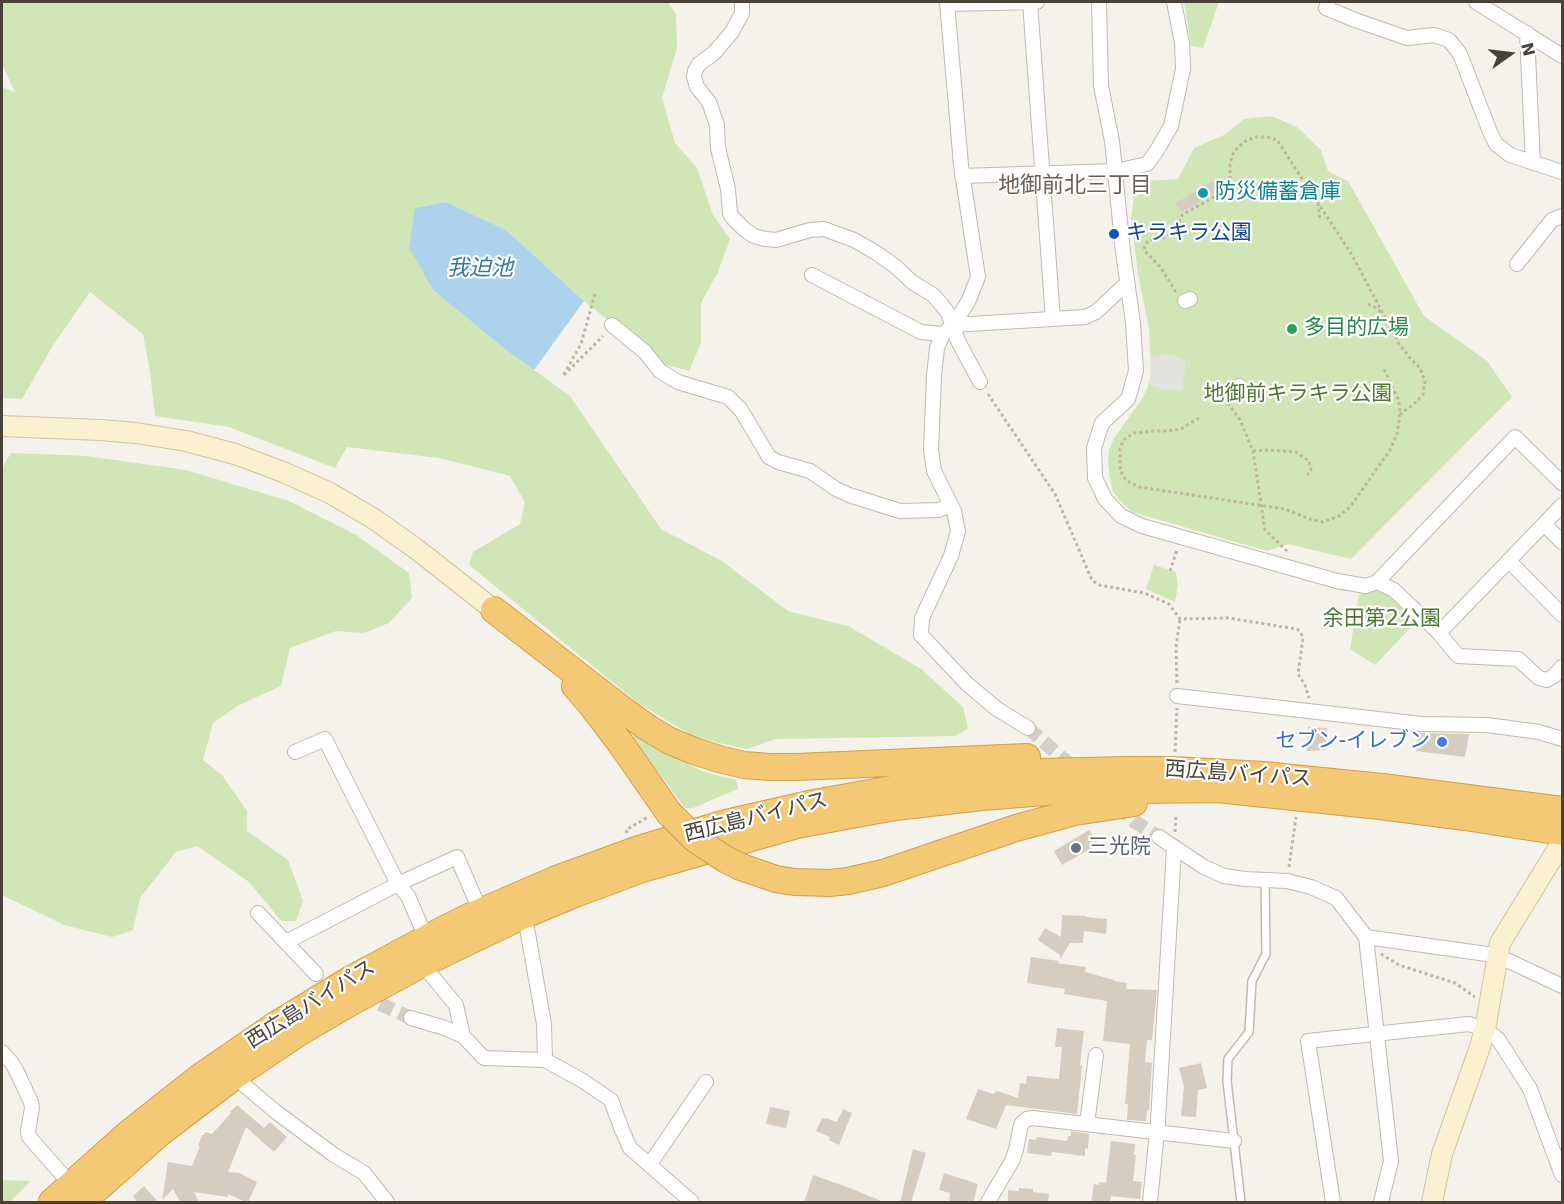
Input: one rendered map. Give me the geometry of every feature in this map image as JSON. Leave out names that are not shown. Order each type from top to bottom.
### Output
[{"type":"highway","points":[[494,610],[648,728],[670,741],[719,759],[783,768],[992,758],[1073,757],[1165,762],[1263,775]]},
{"type":"highway","points":[[494,610],[562,672],[593,707],[661,814],[725,860],[776,879],[830,884],[866,878],[998,833],[1075,812],[1217,789]]},
{"type":"highway","name":"西広島バイパス","points":[[81,1197],[147,1119],[237,1051],[330,991],[426,938],[554,880],[726,823],[814,802],[914,785],[1037,772],[1128,770],[1263,775],[1382,787],[1563,810]]},
{"type":"highway","name":"西広島バイパス","points":[[52,1203],[81,1197],[236,1075],[300,1032],[422,964],[522,916],[642,869],[797,825],[873,811],[971,798],[1058,791],[1217,789],[1380,806],[1563,832]]},
{"type":"street","points":[[742,2],[742,13],[732,32],[714,53],[699,64],[693,77],[697,87],[709,102],[717,124],[718,148],[727,183],[732,217],[744,230],[765,239],[776,240],[810,230],[824,229],[854,240],[895,266],[912,282],[933,295],[948,314],[948,330],[958,341],[980,382]]},
{"type":"street","points":[[1030,2],[1053,319]]},
{"type":"street","points":[[1028,728],[997,709],[967,684],[921,635],[922,618],[951,556],[958,531],[954,511],[934,471],[931,450],[937,348],[968,302],[978,277],[962,176],[947,3],[1037,2]]},
{"type":"street","points":[[1099,2],[1101,86],[1112,141],[1133,323],[1136,370],[1128,399],[1102,423],[1094,448],[1095,478],[1105,499],[1121,516],[1142,526],[1337,581],[1366,586],[1377,582],[1515,437],[1563,483]]},
{"type":"street","points":[[962,176],[1115,171],[1147,164],[1171,126],[1183,69],[1182,43],[1174,2]]},
{"type":"street","points":[[1328,2],[1326,8],[1407,38],[1434,35],[1449,40],[1460,54],[1496,144],[1510,155],[1563,172]]},
{"type":"street","points":[[1476,2],[1563,56]]},
{"type":"street","points":[[1527,33],[1533,163]]},
{"type":"street","points":[[1517,264],[1552,220],[1563,216]]},
{"type":"street","points":[[815,282],[921,332],[1085,317],[1096,312],[1127,283]]},
{"type":"street","points":[[612,325],[645,352],[660,371],[678,382],[728,397],[741,410],[769,457],[778,462],[810,471],[849,495],[900,511],[939,510],[950,505]]},
{"type":"street","points":[[2,426],[136,433],[236,454],[330,493],[374,519],[494,610]]},
{"type":"street","points":[[1439,633],[1563,505]]},
{"type":"street","points":[[1544,524],[1563,542]]},
{"type":"street","points":[[1509,561],[1563,615]]},
{"type":"street","points":[[1377,582],[1394,590],[1439,633],[1458,656],[1518,659],[1539,678],[1547,680],[1563,667]]},
{"type":"street","points":[[1177,696],[1422,724],[1487,725],[1539,732],[1563,739]]},
{"type":"street","points":[[295,752],[325,739],[398,884],[408,896],[426,938]]},
{"type":"street","points":[[1159,837],[1174,849],[1224,876],[1287,880],[1336,898],[1366,937],[1391,1161],[1381,1203]]},
{"type":"street","points":[[1431,1203],[1442,1154],[1473,1070],[1485,1029],[1496,956],[1502,939],[1563,843]]},
{"type":"street","points":[[1150,1203],[1157,1132],[1174,849]]},
{"type":"street","points":[[286,942],[398,884],[457,857],[476,901]]},
{"type":"street","points":[[258,913],[316,974]]},
{"type":"street","points":[[522,916],[527,928],[544,1024],[545,1060]]},
{"type":"street","points":[[1366,937],[1496,956],[1563,986]]},
{"type":"street","points":[[422,964],[456,1005],[463,1036]]},
{"type":"street","points":[[411,1018],[463,1036],[484,1058],[545,1060],[583,1081],[611,1100],[630,1148],[692,1203]]},
{"type":"street","points":[[1333,1203],[1308,1041],[1469,1024],[1485,1029],[1498,1039],[1530,1089],[1563,1175]]},
{"type":"street","points":[[2,1052],[16,1070],[32,1102],[29,1137],[81,1197]]},
{"type":"street","points":[[1087,1124],[1096,1054]]},
{"type":"street","points":[[236,1075],[244,1085],[276,1112],[334,1155],[364,1173],[387,1203]]},
{"type":"street","points":[[650,1164],[706,1082]]},
{"type":"street","points":[[988,1203],[1012,1161],[1022,1123],[1027,1119],[1234,1141]]},
{"type":"lane","points":[[1241,1203],[1227,1081],[1228,1059],[1249,1032],[1252,981],[1266,954],[1265,879]]},
{"type":"path","points":[[1184,297],[1144,250],[1145,245],[1149,240],[1166,237],[1176,230],[1182,215],[1230,188],[1230,164],[1238,147],[1256,137],[1267,136],[1277,140],[1352,255],[1399,344],[1420,368],[1425,381],[1423,395],[1400,414]]},
{"type":"path","points":[[1317,201],[1320,221]]},
{"type":"path","points":[[596,294],[581,344],[563,376],[612,325]]},
{"type":"path","points":[[1368,304],[1384,314]]},
{"type":"path","points":[[1199,418],[1181,429],[1134,433],[1123,441],[1120,449],[1120,471],[1127,481],[1139,488],[1285,509],[1323,522],[1339,516],[1350,507],[1390,450],[1397,434],[1399,401],[1383,367]]},
{"type":"path","points":[[980,382],[1054,494],[1092,580],[1099,585],[1144,593],[1169,604],[1180,619],[1176,647],[1175,753]]},
{"type":"path","points":[[1232,393],[1253,451],[1265,530],[1292,556]]},
{"type":"path","points":[[1253,451],[1296,452],[1309,461],[1311,470],[1307,475]]},
{"type":"path","points":[[1170,571],[1181,537]]},
{"type":"path","points":[[1180,619],[1228,618],[1297,629],[1303,638],[1298,674],[1305,685],[1313,711]]},
{"type":"path","points":[[626,830],[661,814]]},
{"type":"path","points":[[1287,880],[1296,815]]},
{"type":"path","points":[[1366,937],[1383,956],[1399,965],[1455,984],[1489,1008]]},
{"type":"green space","points":[[2,2],[668,2],[676,14],[677,48],[662,98],[675,143],[697,168],[713,215],[730,239],[718,272],[701,303],[701,343],[689,371],[664,364],[584,301],[506,230],[446,202],[415,208],[434,291],[506,350],[570,396],[661,529],[722,561],[788,611],[848,626],[920,668],[963,707],[968,729],[955,736],[776,739],[747,749],[696,738],[638,703],[469,565],[473,552],[520,524],[525,502],[510,476],[439,458],[347,447],[335,468],[229,427],[155,416],[143,334],[90,292],[52,347],[22,399],[2,398],[2,87],[15,92],[2,64]]},
{"type":"green space","points":[[1184,2],[1219,2],[1203,48],[1191,46]]},
{"type":"green space","name":"地御前キラキラ公園","points":[[1271,116],[1297,127],[1321,150],[1328,171],[1348,181],[1424,316],[1487,361],[1512,397],[1351,559],[1288,544],[1267,551],[1132,512],[1113,492],[1110,480],[1109,450],[1114,438],[1140,402],[1147,389],[1151,373],[1149,329],[1138,274],[1131,218],[1135,190],[1144,181],[1178,179],[1194,148],[1224,135],[1244,119]]},
{"type":"green space","points":[[11,453],[87,456],[186,470],[289,501],[356,535],[409,573],[412,598],[389,623],[364,633],[336,631],[290,648],[281,686],[239,705],[213,723],[203,760],[222,775],[247,811],[247,831],[288,860],[303,901],[296,921],[281,921],[249,882],[197,846],[176,852],[140,898],[133,930],[112,937],[64,925],[2,895],[2,468]]},
{"type":"green space","points":[[1154,565],[1176,572],[1178,586],[1175,602],[1146,589]]},
{"type":"green space","name":"余田第2公園","points":[[1387,588],[1419,619],[1375,665],[1350,649],[1359,594]]},
{"type":"green space","points":[[638,733],[660,749],[704,772],[736,780],[738,789],[693,808],[685,808],[632,738]]},
{"type":"green space","points":[[2,1181],[30,1181],[10,1202],[2,1202]]},
{"type":"shaded area","points":[[1164,354],[1186,361],[1182,391],[1163,390],[1149,384],[1152,356]]},
{"type":"water","name":"我迫池","points":[[446,202],[506,230],[584,301],[534,370],[434,291],[409,248],[415,208]]},
{"type":"building","name":"防災備蓄倉庫","points":[[1219,177],[1225,187],[1182,212],[1176,203]]},
{"type":"building","points":[[1308,727],[1327,728],[1326,750],[1307,751]]},
{"type":"building","name":"セブン-イレブン","points":[[1417,733],[1469,734],[1465,757],[1416,751]]},
{"type":"building","name":"三光院","points":[[1089,830],[1099,844],[1062,865],[1054,851]]},
{"type":"building","points":[[1062,915],[1107,919],[1106,934],[1084,931],[1083,943],[1070,943],[1060,959],[1060,955],[1038,940],[1045,928],[1061,937]]},
{"type":"building","points":[[1031,957],[1086,967],[1085,972],[1127,983],[1126,989],[1157,990],[1152,1040],[1147,1040],[1145,1062],[1152,1063],[1149,1110],[1147,1110],[1146,1121],[1127,1120],[1128,1104],[1125,1104],[1130,1044],[1103,1041],[1107,1001],[1064,994],[1065,989],[1027,983]]},
{"type":"building","points":[[1057,1028],[1084,1031],[1077,1114],[1006,1105],[996,1129],[966,1119],[978,1089],[993,1094],[997,1091],[1018,1098],[1020,1083],[1026,1084],[1027,1076],[1059,1079],[1062,1047],[1055,1047]]},
{"type":"building","points":[[1201,1063],[1207,1088],[1198,1090],[1196,1117],[1181,1116],[1184,1086],[1179,1068]]},
{"type":"building","points":[[237,1105],[264,1128],[270,1122],[287,1137],[274,1152],[246,1127],[228,1172],[239,1173],[257,1182],[248,1203],[228,1194],[228,1197],[194,1192],[200,1203],[181,1203],[173,1189],[162,1200],[168,1162],[192,1166],[202,1135],[205,1132],[212,1134]]},
{"type":"building","points":[[770,1107],[790,1111],[786,1128],[766,1124]]},
{"type":"building","points":[[843,1109],[852,1113],[839,1145],[829,1140],[830,1137],[816,1131],[822,1118],[837,1122]]},
{"type":"building","points":[[1071,1131],[1089,1134],[1085,1156],[1052,1152],[1051,1156],[1027,1153],[1029,1139],[1036,1140],[1037,1137],[1067,1141],[1068,1136],[1071,1136]]},
{"type":"building","points":[[1111,1141],[1135,1144],[1133,1181],[1142,1182],[1140,1199],[1111,1196],[1110,1203],[1091,1203],[1094,1184],[1106,1183]]},
{"type":"building","points":[[913,1149],[926,1153],[911,1203],[900,1203]]},
{"type":"building","points":[[944,1173],[978,1184],[973,1203],[949,1203],[950,1193],[939,1190]]},
{"type":"building","points":[[813,1175],[850,1188],[886,1203],[804,1203]]},
{"type":"building","points":[[144,1186],[159,1203],[138,1203],[133,1196]]},
{"type":"building","points":[[1019,1188],[1049,1194],[1048,1203],[1008,1203],[1008,1190],[1019,1191]]},
{"type":"tunnel","points":[[1028,728],[1076,770]]},
{"type":"tunnel","points":[[1118,806],[1134,821],[1159,837]]},
{"type":"tunnel","points":[[361,995],[411,1018]]},
{"type":"place","name":"防災備蓄倉庫","points":[[1203,193]]},
{"type":"place","name":"キラキラ公園","points":[[1114,234]]},
{"type":"place","name":"多目的広場","points":[[1292,329]]},
{"type":"place","name":"セブン-イレブン","points":[[1442,742]]},
{"type":"place","name":"三光院","points":[[1076,848]]},
{"type":"district","name":"地御前北三丁目","points":[[1075,186]]}]
